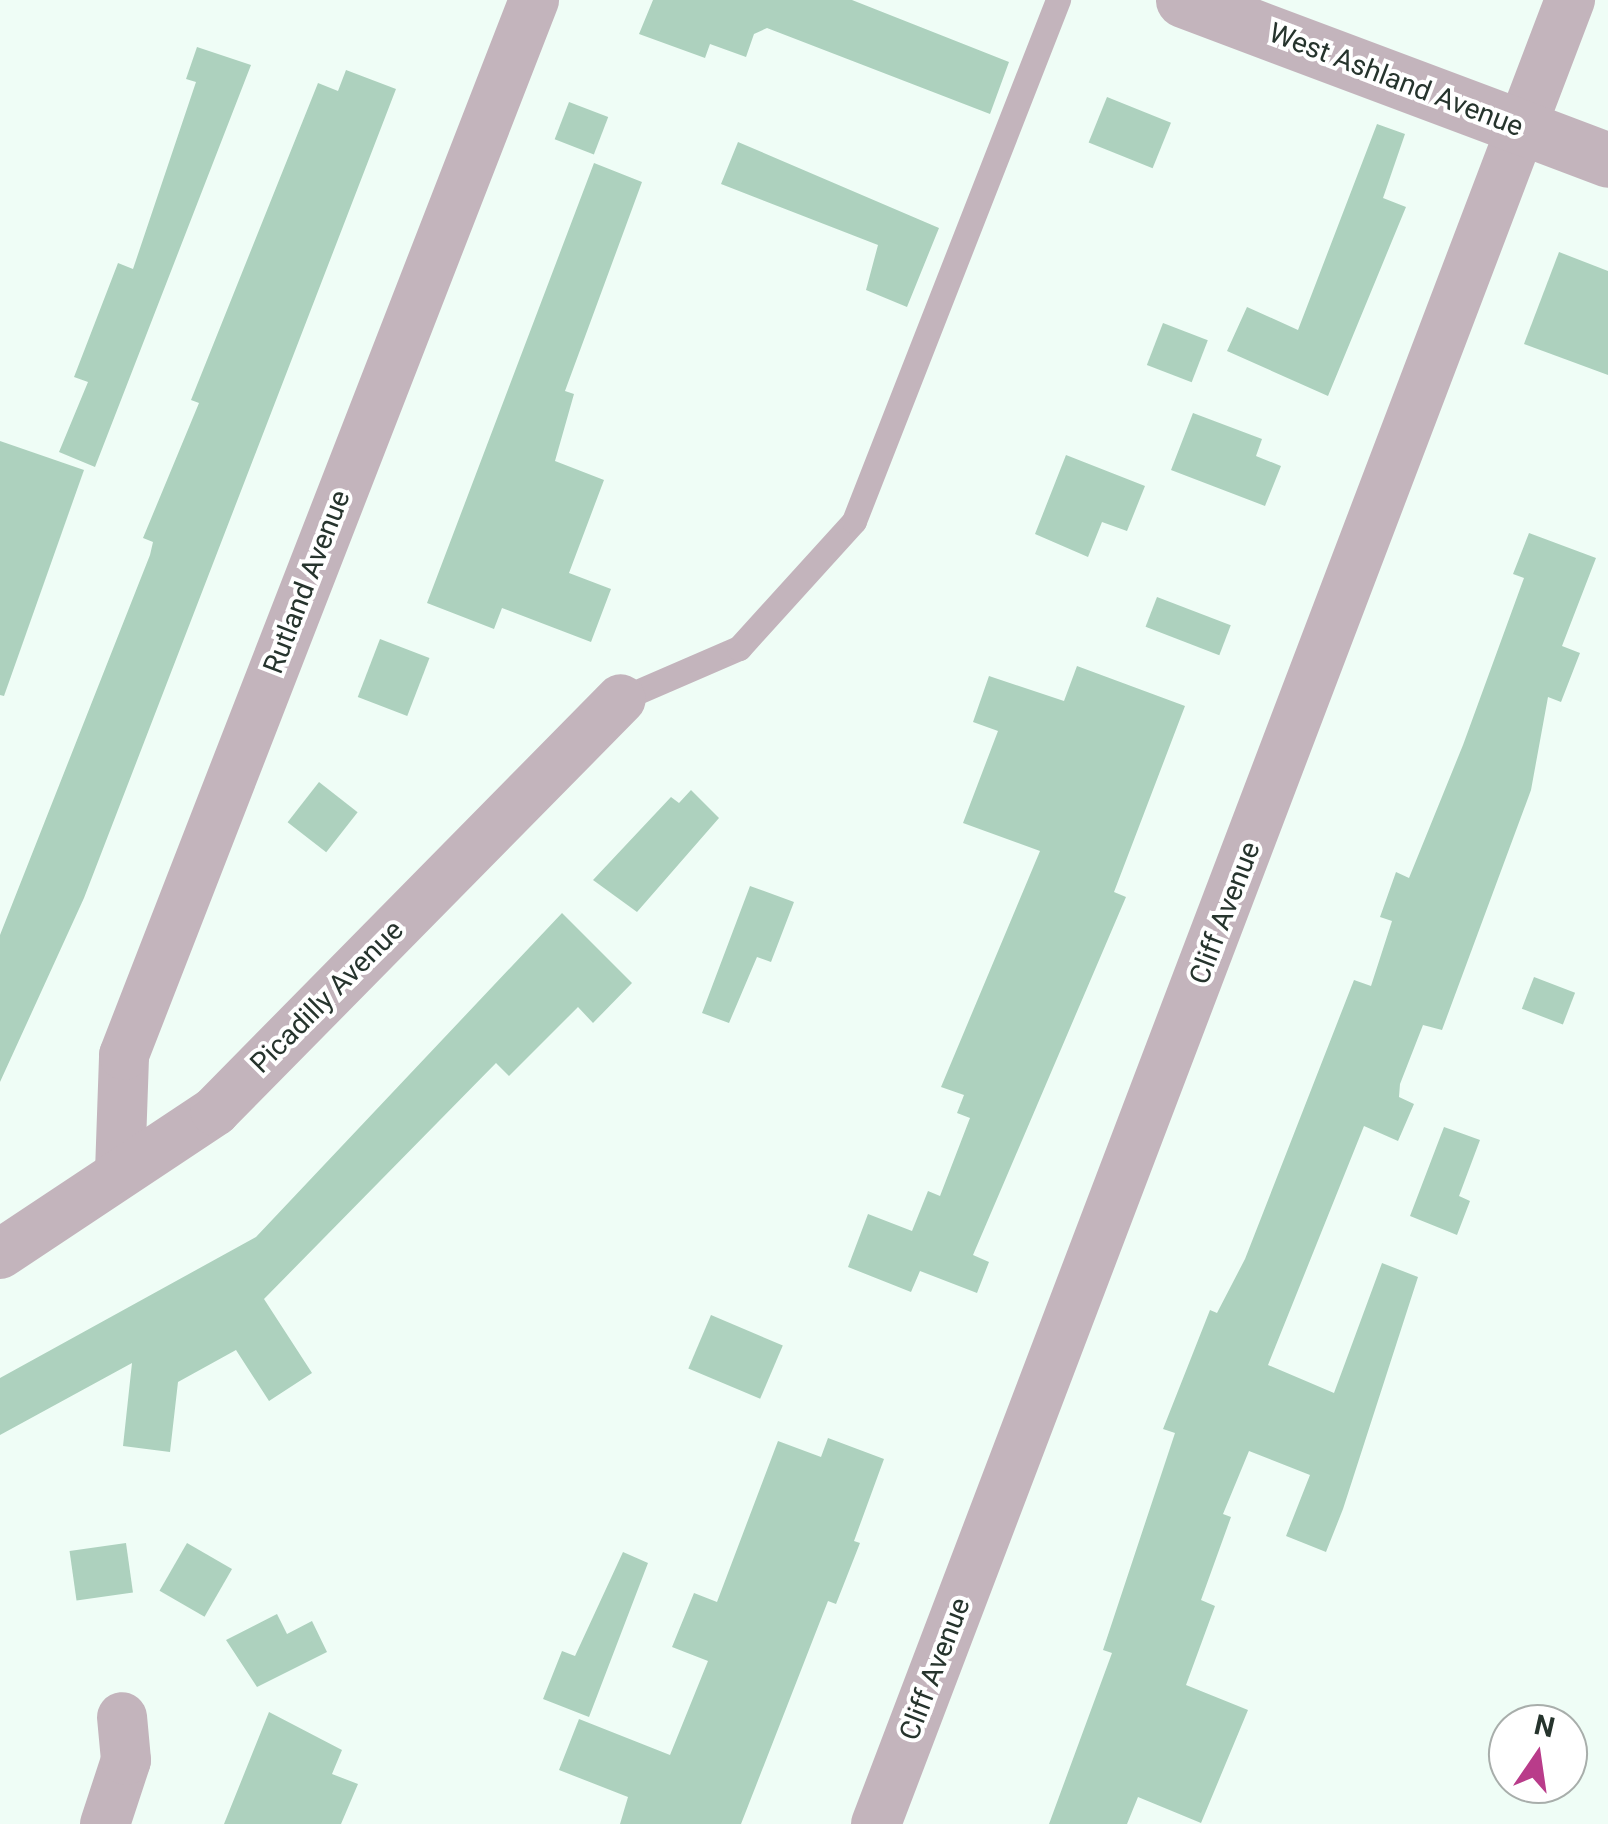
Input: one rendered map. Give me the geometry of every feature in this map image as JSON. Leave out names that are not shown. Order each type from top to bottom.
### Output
[{"type":"street","name":"Rutland Avenue","points":[[120,1172],[124,1055],[534,0]]},
{"type":"street","name":"West Ashland Avenue","points":[[1183,0],[1608,160]]},
{"type":"street","name":"Cliff Avenue","points":[[876,1824],[1570,0]]},
{"type":"street","name":"Picadilly Avenue","points":[[0,1254],[215,1111],[620,699]]},
{"type":"street","points":[[105,1824],[126,1760],[122,1717]]},
{"type":"lane","points":[[620,699],[739,648],[854,521],[1058,0]]},
{"type":"building","points":[[653,0],[852,0],[1009,62],[990,114],[767,28],[754,34],[746,57],[710,44],[705,58],[639,34]]},
{"type":"building","points":[[197,47],[251,65],[95,467],[59,452],[88,382],[74,377],[118,263],[133,269],[196,82],[186,79]]},
{"type":"building","points":[[346,70],[396,89],[84,898],[0,1082],[0,935],[150,555],[153,542],[143,538],[199,403],[191,400],[318,83],[338,91]]},
{"type":"building","points":[[1107,97],[1171,123],[1153,168],[1089,142]]},
{"type":"building","points":[[569,102],[608,117],[594,154],[555,139]]},
{"type":"building","points":[[1377,124],[1405,134],[1383,198],[1406,207],[1328,396],[1227,351],[1247,307],[1298,330]]},
{"type":"building","points":[[738,142],[939,228],[907,307],[866,290],[878,245],[721,184]]},
{"type":"building","points":[[594,163],[642,182],[565,391],[574,394],[555,461],[604,480],[569,573],[611,589],[591,642],[502,608],[494,629],[427,603]]},
{"type":"building","points":[[1559,252],[1608,271],[1608,375],[1524,344]]},
{"type":"building","points":[[1163,323],[1208,340],[1192,382],[1147,365]]},
{"type":"building","points":[[1193,413],[1262,439],[1256,456],[1281,466],[1265,506],[1171,470]]},
{"type":"building","points":[[0,441],[84,470],[4,696],[0,695]]},
{"type":"building","points":[[1066,455],[1145,486],[1127,531],[1102,522],[1088,557],[1035,534]]},
{"type":"building","points":[[1529,533],[1596,558],[1562,646],[1580,653],[1561,702],[1548,697],[1531,790],[1442,1030],[1423,1025],[1400,1084],[1399,1097],[1414,1104],[1398,1141],[1364,1126],[1268,1365],[1334,1393],[1382,1263],[1418,1277],[1343,1509],[1326,1552],[1286,1536],[1310,1475],[1249,1451],[1223,1514],[1231,1517],[1201,1600],[1215,1606],[1186,1685],[1248,1710],[1201,1823],[1138,1797],[1127,1824],[1049,1824],[1112,1653],[1103,1650],[1175,1433],[1163,1429],[1210,1310],[1217,1313],[1245,1259],[1354,980],[1371,986],[1392,921],[1380,917],[1396,872],[1409,878],[1463,745],[1524,578],[1513,574]]},
{"type":"building","points":[[1157,597],[1231,625],[1219,655],[1146,627]]},
{"type":"building","points":[[380,639],[429,658],[407,716],[358,697]]},
{"type":"building","points":[[1077,666],[1185,706],[1114,892],[1126,897],[973,1255],[989,1262],[977,1293],[920,1271],[911,1292],[848,1267],[868,1214],[912,1231],[928,1191],[940,1196],[970,1118],[957,1113],[964,1095],[941,1087],[1040,851],[963,823],[998,731],[973,722],[989,676],[1064,701]]},
{"type":"building","points":[[319,782],[358,812],[326,852],[288,822]]},
{"type":"building","points":[[691,790],[719,818],[637,912],[593,880],[671,797],[679,803]]},
{"type":"building","points":[[750,886],[794,902],[771,962],[757,957],[729,1023],[702,1013]]},
{"type":"building","points":[[562,913],[632,983],[593,1023],[578,1007],[509,1076],[496,1063],[264,1299],[312,1373],[269,1401],[236,1350],[178,1382],[170,1452],[123,1446],[132,1363],[0,1435],[0,1378],[256,1237]]},
{"type":"building","points":[[1534,977],[1575,993],[1563,1025],[1522,1009]]},
{"type":"building","points":[[1444,1127],[1480,1140],[1459,1196],[1470,1201],[1457,1235],[1410,1216]]},
{"type":"building","points":[[711,1315],[783,1345],[760,1399],[688,1368]]},
{"type":"building","points":[[828,1438],[884,1459],[854,1541],[860,1543],[836,1604],[828,1601],[741,1824],[620,1824],[628,1797],[559,1770],[579,1719],[670,1755],[708,1661],[672,1647],[694,1593],[717,1602],[778,1441],[821,1457]]},
{"type":"building","points":[[126,1543],[133,1593],[77,1600],[70,1551]]},
{"type":"building","points":[[187,1543],[232,1569],[205,1617],[160,1591]]},
{"type":"building","points":[[623,1552],[648,1563],[589,1717],[543,1699],[562,1651],[575,1656]]},
{"type":"building","points":[[277,1614],[287,1634],[312,1621],[327,1652],[257,1687],[226,1640]]},
{"type":"building","points":[[269,1712],[342,1750],[332,1774],[358,1784],[341,1824],[224,1824]]}]
